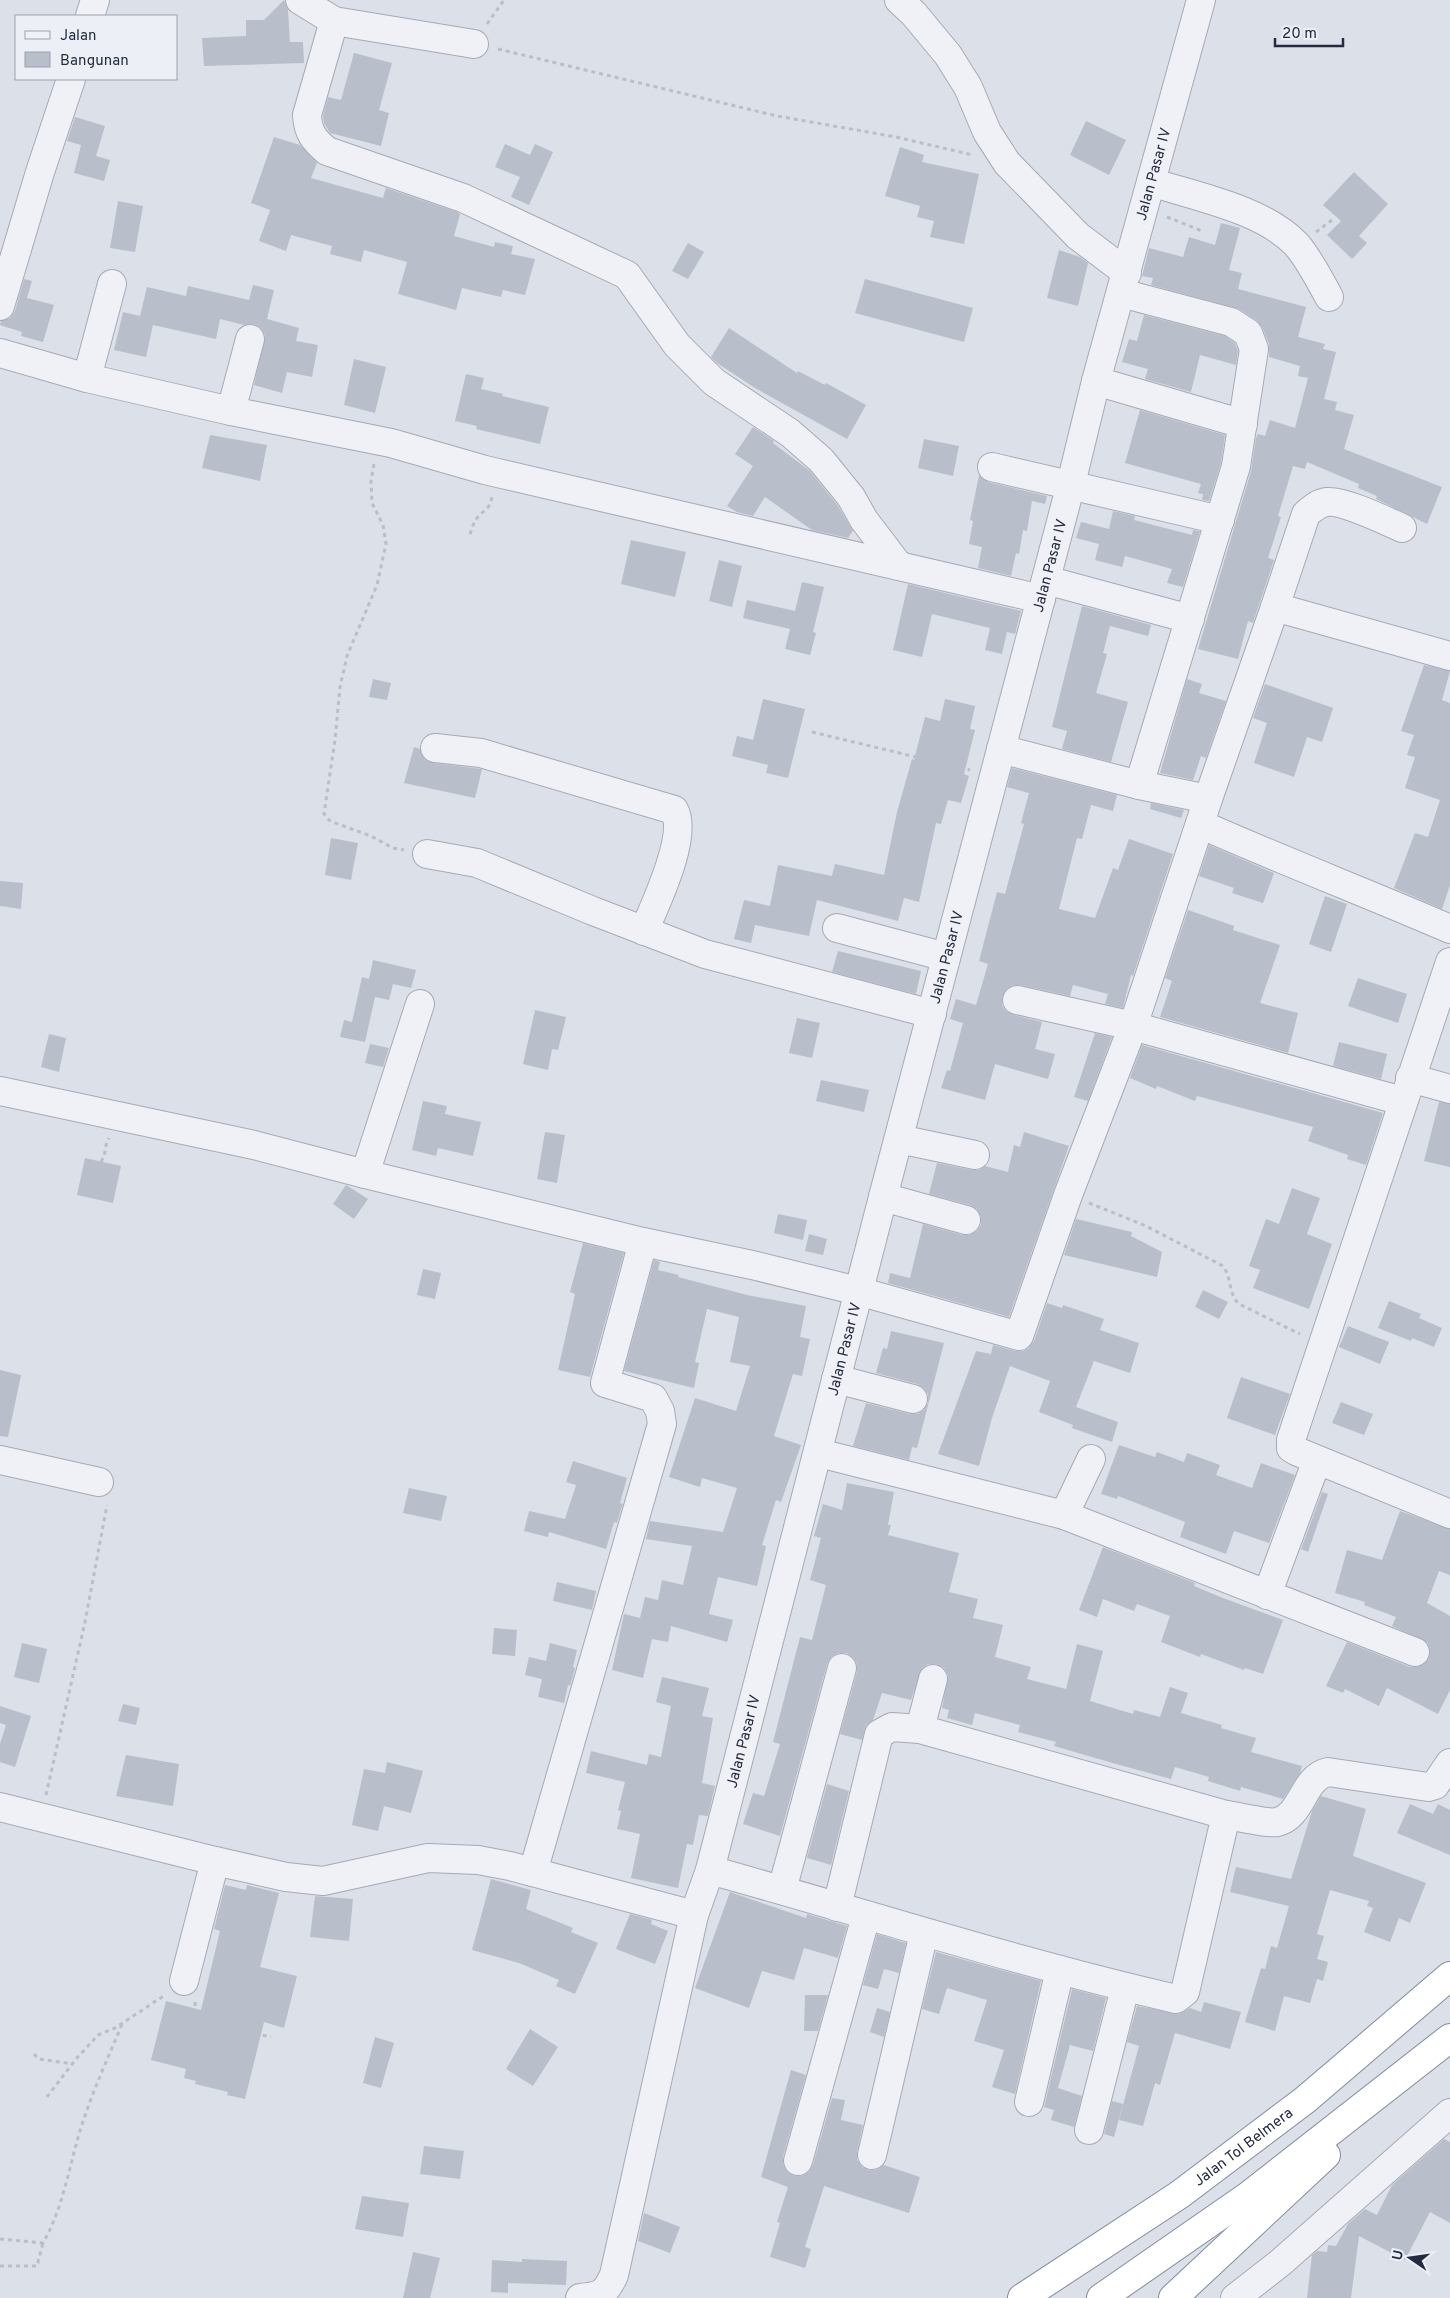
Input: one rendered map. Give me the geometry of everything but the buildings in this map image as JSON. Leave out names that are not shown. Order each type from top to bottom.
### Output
[{"type":"highway","name":"Jalan Tol Belmera","points":[[1022,2298],[1179,2196],[1305,2100],[1450,1976]]},
{"type":"highway","points":[[1101,2298],[1248,2196],[1450,2039]]},
{"type":"highway","points":[[1173,2298],[1450,2039]]},
{"type":"street","points":[[90,15],[95,0]]},
{"type":"street","points":[[300,0],[334,21],[474,44]]},
{"type":"street","points":[[899,0],[914,14],[948,55],[968,87],[987,132],[1007,163],[1124,283],[1231,322],[1248,333],[1254,349],[1236,466],[1140,785]]},
{"type":"street","name":"Jalan Pasar IV","points":[[580,2298],[599,2296],[608,2288],[614,2275],[694,1915],[710,1870],[858,1291],[1071,484],[1096,381],[1201,0]]},
{"type":"street","points":[[334,21],[307,115],[308,130],[327,152],[463,198],[627,275],[677,345],[714,382],[790,433],[821,460],[851,497],[864,520],[899,566]]},
{"type":"street","points":[[0,306],[71,80]]},
{"type":"street","points":[[1148,193],[1242,211],[1272,224],[1297,245],[1329,296]]},
{"type":"street","points":[[87,378],[112,284]]},
{"type":"street","points":[[231,410],[250,339]]},
{"type":"street","points":[[0,353],[87,378],[377,440],[492,471],[899,566],[1043,590],[1190,619]]},
{"type":"street","points":[[1096,381],[1243,424]]},
{"type":"street","points":[[992,467],[1220,520]]},
{"type":"street","points":[[0,1091],[254,1144],[365,1174],[643,1242],[752,1265],[858,1291],[1019,1336],[1068,1195],[1133,1026],[1245,688],[1275,607],[1306,514],[1315,506],[1326,502],[1339,503],[1402,528]]},
{"type":"street","points":[[1275,607],[1450,656]]},
{"type":"street","points":[[435,748],[481,753],[674,810],[678,817],[679,827],[673,852],[644,931]]},
{"type":"street","points":[[1001,749],[1140,785],[1204,812],[1283,861],[1380,898],[1450,929]]},
{"type":"street","points":[[427,854],[477,863],[705,954],[932,1014]]},
{"type":"street","points":[[838,928],[946,957]]},
{"type":"street","points":[[1450,962],[1406,1089],[1324,1345],[1291,1440],[1292,1448],[1317,1460],[1450,1514]]},
{"type":"street","points":[[1017,1000],[1406,1089],[1450,1089]]},
{"type":"street","points":[[365,1174],[420,1004]]},
{"type":"street","points":[[899,1138],[976,1155]]},
{"type":"street","points":[[883,1197],[966,1220]]},
{"type":"street","points":[[533,1872],[662,1424],[660,1412],[653,1398],[605,1383],[643,1242]]},
{"type":"street","points":[[836,1379],[913,1399]]},
{"type":"street","points":[[818,1453],[1064,1515],[1415,1652]]},
{"type":"street","points":[[1064,1515],[1091,1459]]},
{"type":"street","points":[[0,1460],[99,1482]]},
{"type":"street","points":[[1267,1595],[1317,1460]]},
{"type":"street","points":[[782,1890],[842,1668]]},
{"type":"street","points":[[920,1730],[933,1679]]},
{"type":"street","points":[[837,1907],[879,1734],[892,1727],[920,1730],[1226,1815],[1276,1822],[1291,1814],[1311,1782],[1320,1774],[1328,1772],[1428,1787],[1435,1785],[1450,1763]]},
{"type":"street","points":[[0,1806],[215,1862],[286,1877],[323,1881],[428,1858],[478,1860],[533,1872],[694,1915]]},
{"type":"street","points":[[710,1870],[924,1933],[1125,1988],[1176,1999],[1185,1992],[1226,1815]]},
{"type":"street","points":[[184,1981],[215,1862]]},
{"type":"street","points":[[798,2161],[866,1916]]},
{"type":"street","points":[[872,2155],[924,1933]]},
{"type":"street","points":[[1029,2102],[1060,1970]]},
{"type":"street","points":[[1089,2130],[1125,1988]]},
{"type":"street","points":[[1236,2298],[1280,2263],[1450,2113]]},
{"type":"path","points":[[474,44],[777,116],[896,137],[1007,163]]},
{"type":"path","points":[[1148,193],[1163,216],[1202,231]]},
{"type":"path","points":[[377,440],[371,481],[372,503],[383,525],[386,544],[379,578],[371,603],[347,656],[340,687],[335,740],[324,814],[329,820],[371,836],[393,848],[427,854]]},
{"type":"path","points":[[470,534],[475,520],[490,505],[493,494],[492,471]]},
{"type":"path","points":[[812,732],[994,776]]},
{"type":"path","points":[[1068,1195],[1146,1226],[1223,1266],[1229,1275],[1233,1296],[1240,1304],[1324,1345]]},
{"type":"path","points":[[41,1818],[85,1622],[109,1495],[106,1485],[99,1482]]},
{"type":"path","points":[[47,2097],[98,2035],[122,2024],[184,1981],[192,1987],[195,1998],[196,2022],[271,2037]]},
{"type":"path","points":[[0,2266],[37,2266],[43,2243],[55,2221],[86,2113],[122,2024]]},
{"type":"path","points":[[34,2054],[39,2059],[73,2064]]},
{"type":"path","points":[[0,2239],[43,2243]]}]
